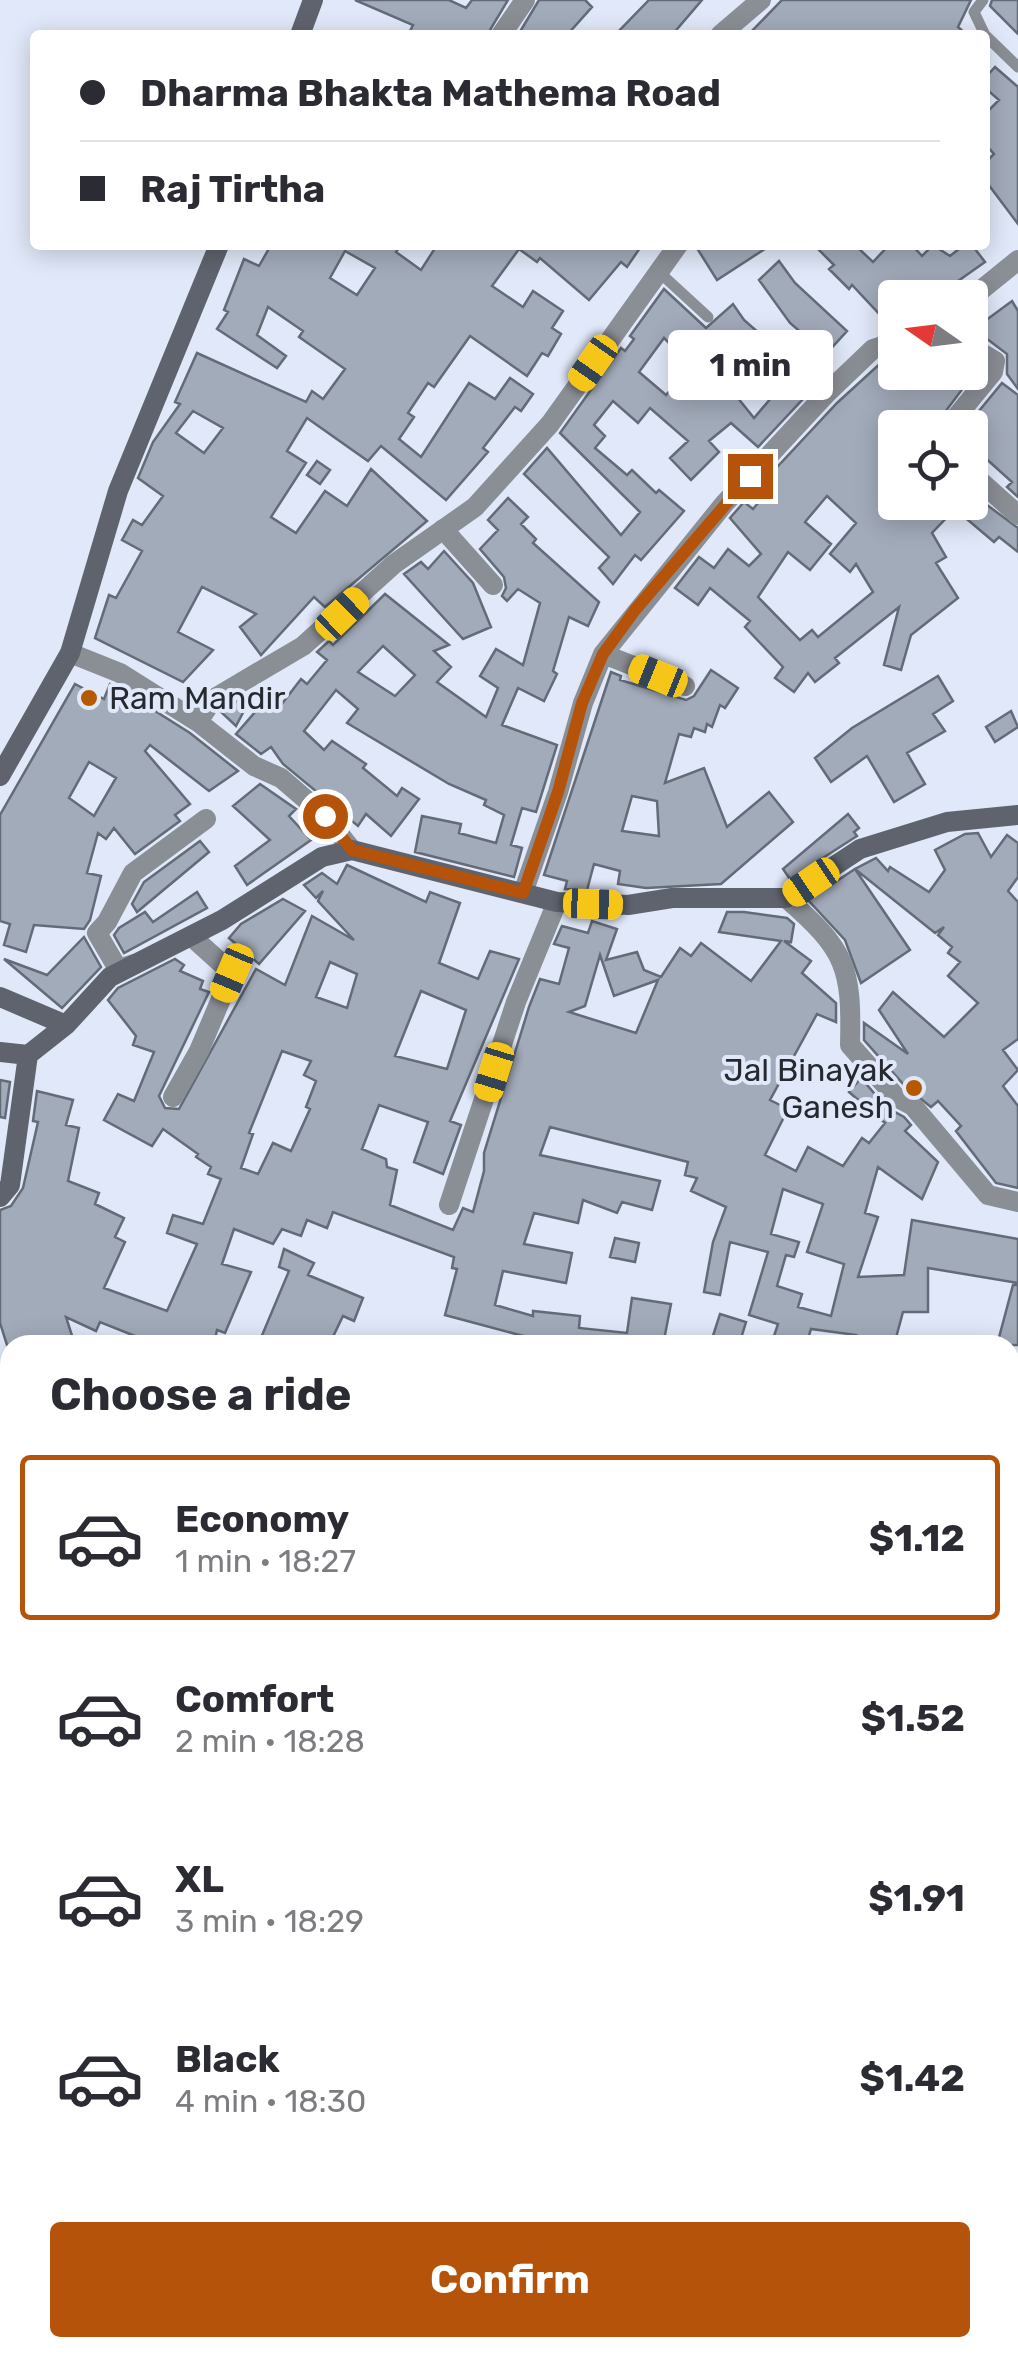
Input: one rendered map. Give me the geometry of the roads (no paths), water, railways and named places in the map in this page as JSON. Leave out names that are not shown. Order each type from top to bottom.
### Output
[{"type":"main road","points":[[307,30],[312,0]]},
{"type":"main road","points":[[0,776],[70,653],[118,490],[217,250]]},
{"type":"main road","points":[[0,1196],[10,1185],[28,1055],[66,1025],[110,978],[192,936],[322,856],[352,850],[558,902],[628,905],[672,898],[786,898],[860,848],[947,822],[1018,815]]},
{"type":"main road","points":[[0,997],[66,1025]]},
{"type":"main road","points":[[0,1052],[28,1055]]},
{"type":"street","points":[[504,30],[525,0]]},
{"type":"street","points":[[726,30],[761,0]]},
{"type":"street","points":[[198,722],[213,699],[303,646],[394,564],[475,507],[550,424],[674,250]]},
{"type":"street","points":[[988,285],[1018,260]]},
{"type":"street","points":[[523,893],[558,792],[582,703],[603,654],[724,504],[788,434],[878,348]]},
{"type":"street","points":[[962,410],[977,390]]},
{"type":"street","points":[[988,488],[1018,515]]},
{"type":"street","points":[[443,529],[493,586]]},
{"type":"street","points":[[70,653],[120,673],[198,722],[254,766],[281,778],[325,816],[352,850]]},
{"type":"street","points":[[603,654],[685,686]]},
{"type":"street","points":[[136,963],[118,969],[96,932],[107,922],[133,873],[206,820]]},
{"type":"street","points":[[786,898],[831,940],[851,985],[850,1045],[896,1097],[913,1106],[988,1194],[1015,1198]]},
{"type":"street","points":[[449,1205],[516,1002],[558,902]]},
{"type":"street","points":[[173,1097],[199,1050],[232,973],[192,936]]},
{"type":"lane","points":[[983,0],[974,12],[983,30]]},
{"type":"lane","points":[[990,40],[1018,67]]},
{"type":"lane","points":[[658,272],[708,318]]},
{"type":"place","name":"Ram Mandir","points":[[89,698]]},
{"type":"place","name":"Jal Binayak Ganesh","points":[[914,1088]]}]
